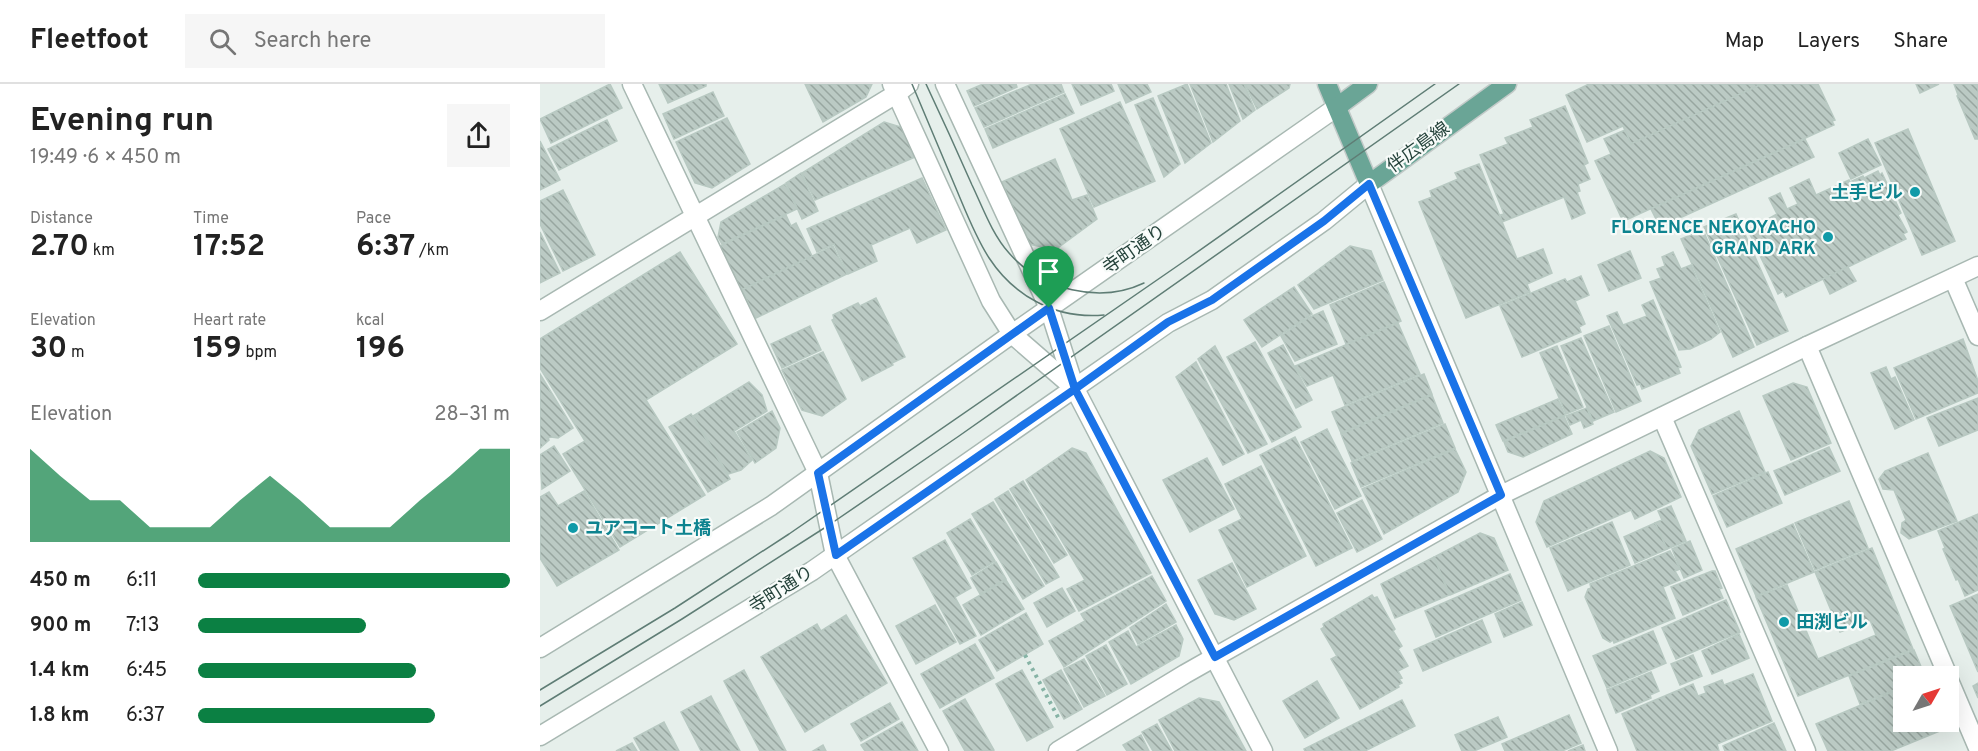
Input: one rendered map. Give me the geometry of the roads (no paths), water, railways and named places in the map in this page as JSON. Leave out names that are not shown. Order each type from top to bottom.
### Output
[{"type":"main road","name":"伴広島線","points":[[1327,84],[1369,184],[1507,84]]},
{"type":"main road","points":[[1337,107],[1368,84]]},
{"type":"street","points":[[632,84],[818,473],[836,555],[939,751]]},
{"type":"street","points":[[945,84],[1049,308],[1075,389],[1263,751]]},
{"type":"street","points":[[540,310],[899,87],[991,301],[1012,334],[1075,389]]},
{"type":"street","name":"寺町通り","points":[[540,648],[771,506],[1337,107]]},
{"type":"street","points":[[1369,184],[1608,751]]},
{"type":"street","name":"寺町通り","points":[[540,736],[812,571],[1168,322],[1212,300],[1324,221],[1369,184]]},
{"type":"street","points":[[1065,747],[1215,657],[1501,495],[1807,346],[1978,266]]},
{"type":"street","points":[[1953,278],[1978,336]]},
{"type":"street","points":[[1807,346],[1943,666]]},
{"type":"street","points":[[1662,417],[1806,751]]},
{"type":"street","points":[[1959,703],[1978,748]]},
{"type":"tram line","points":[[912,84],[977,237],[995,267],[1021,292],[1045,306],[1070,314],[1104,315]]},
{"type":"tram line","points":[[926,84],[984,212],[1003,246],[1022,266],[1037,276],[1072,290],[1109,292],[1144,283]]},
{"type":"tram line","points":[[540,690],[675,608],[789,534],[1186,260],[1435,84]]},
{"type":"tram line","points":[[540,706],[829,525],[1459,84]]},
{"type":"place","name":"土手ビル","points":[[1915,192]]},
{"type":"place","name":"FLORENCE NEKOYACHO GRAND ARK","points":[[1828,237]]},
{"type":"place","name":"ユアコート土橋","points":[[573,528]]},
{"type":"place","name":"田渕ビル","points":[[1784,622]]}]
